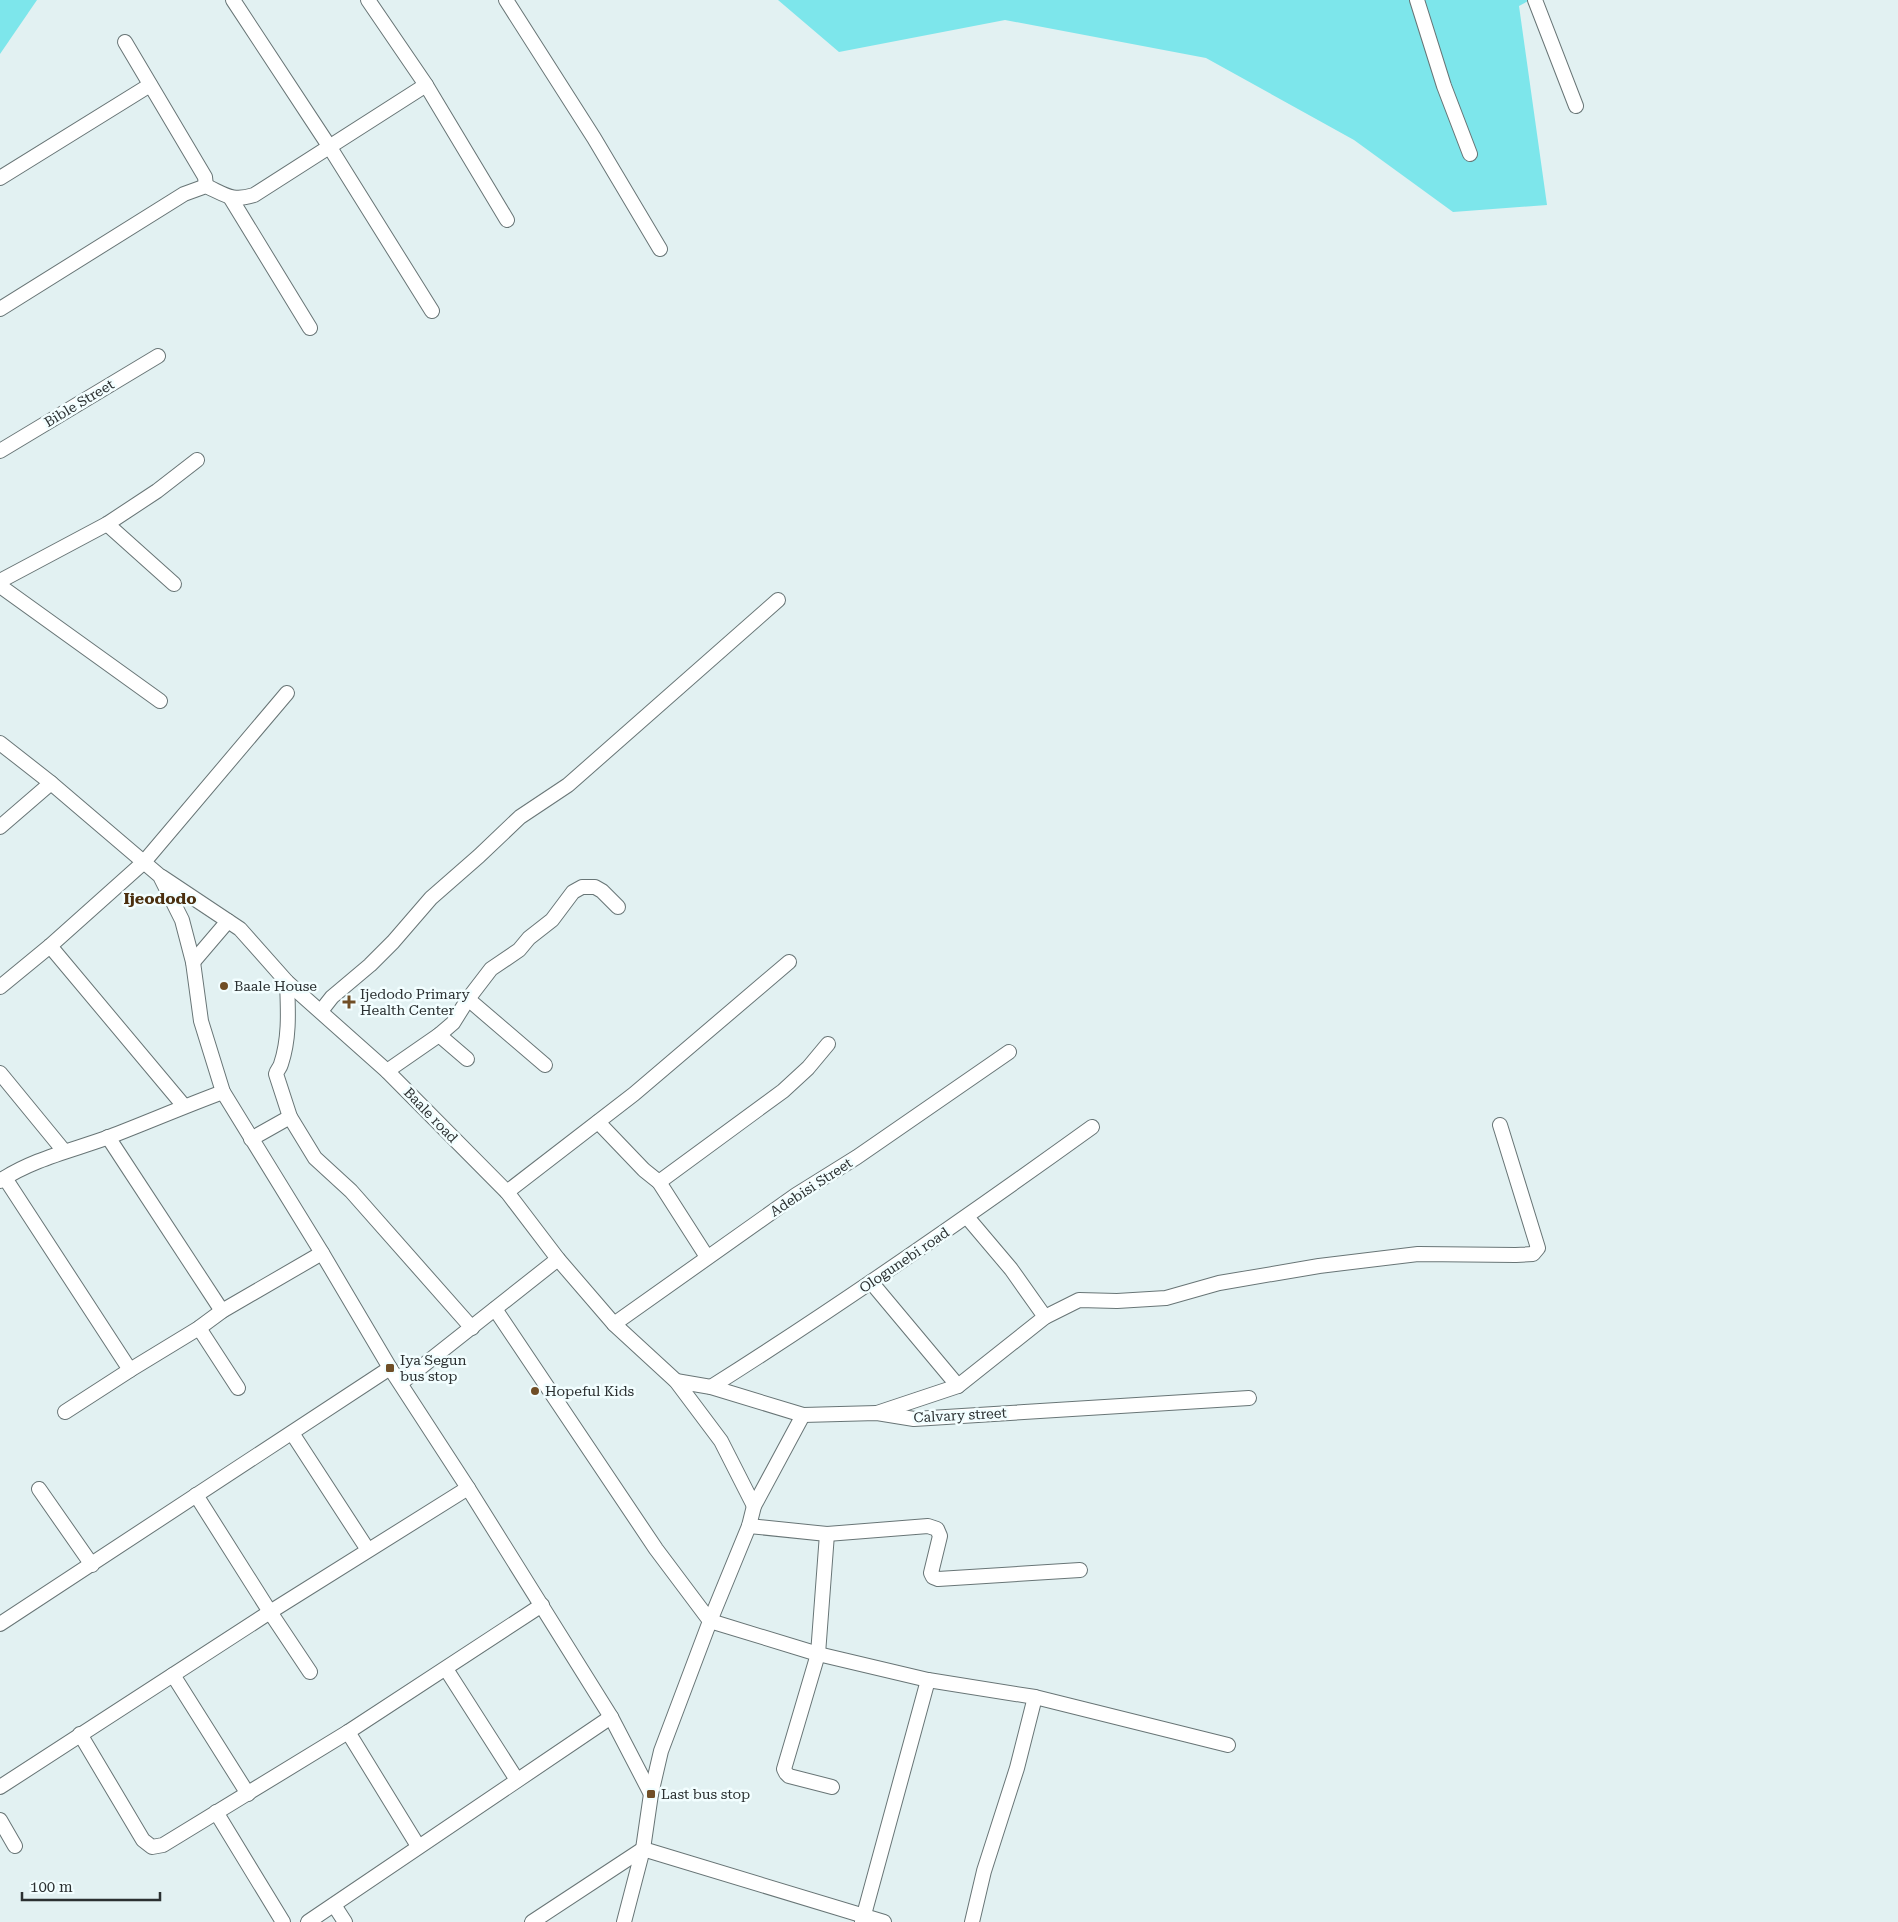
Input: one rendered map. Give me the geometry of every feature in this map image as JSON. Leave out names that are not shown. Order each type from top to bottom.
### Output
[{"type":"street","points":[[233,0],[329,146],[432,311]]},
{"type":"street","points":[[506,0],[594,138],[660,249]]},
{"type":"street","points":[[1417,0],[1444,86],[1470,154]]},
{"type":"street","points":[[1535,0],[1576,106]]},
{"type":"street","points":[[373,2],[426,85],[507,220]]},
{"type":"street","points":[[125,42],[204,177],[206,186]]},
{"type":"street","points":[[0,178],[150,85]]},
{"type":"street","points":[[0,309],[184,194],[206,186],[230,197],[240,199],[254,195],[426,85]]},
{"type":"street","points":[[230,197],[310,328]]},
{"type":"street","name":"Bible Street","points":[[0,450],[158,356]]},
{"type":"street","points":[[0,581],[107,524],[157,491],[196,460]]},
{"type":"street","points":[[107,524],[174,584]]},
{"type":"street","points":[[0,586],[160,700]]},
{"type":"street","points":[[321,1011],[332,997],[370,965],[393,942],[431,898],[520,817],[568,785],[778,600]]},
{"type":"street","points":[[0,987],[50,946],[144,862],[287,693]]},
{"type":"street","points":[[0,743],[51,783],[160,876],[182,920],[193,962],[201,1021],[223,1092],[390,1368],[468,1488],[611,1717],[651,1794]]},
{"type":"street","points":[[0,827],[51,783]]},
{"type":"street","name":"Baale road","points":[[160,876],[240,929],[287,982],[387,1071],[507,1192],[558,1259],[614,1324],[676,1381],[721,1441],[754,1506]]},
{"type":"street","points":[[387,1071],[440,1035],[453,1023],[490,969],[519,950],[552,920],[573,892],[582,887],[595,887],[602,891],[618,907]]},
{"type":"street","points":[[193,962],[228,921]]},
{"type":"street","points":[[50,946],[184,1106]]},
{"type":"street","points":[[507,1192],[634,1094],[789,962]]},
{"type":"street","points":[[287,982],[288,1023],[281,1065],[276,1074],[290,1117],[315,1158],[351,1191],[472,1328]]},
{"type":"street","points":[[468,999],[545,1065]]},
{"type":"street","points":[[440,1035],[467,1059]]},
{"type":"street","points":[[659,1182],[783,1091],[808,1068],[828,1044]]},
{"type":"street","name":"Adebisi Street","points":[[614,1324],[796,1195],[851,1161],[1009,1052]]},
{"type":"street","points":[[0,1073],[64,1151]]},
{"type":"street","points":[[130,1370],[2,1179],[64,1151],[108,1137],[223,1092]]},
{"type":"street","points":[[251,1139],[290,1117]]},
{"type":"street","points":[[598,1122],[644,1170],[659,1182],[707,1257]]},
{"type":"street","points":[[877,1413],[958,1386],[1045,1317],[1079,1300],[1117,1301],[1166,1298],[1219,1283],[1319,1266],[1418,1254],[1533,1254],[1538,1248],[1500,1124]]},
{"type":"street","name":"Ologunebi road","points":[[710,1386],[871,1282],[967,1217],[1092,1127]]},
{"type":"street","points":[[108,1137],[222,1311]]},
{"type":"street","points":[[967,1217],[1011,1269],[1045,1317]]},
{"type":"street","points":[[65,1412],[199,1328],[222,1311],[322,1253]]},
{"type":"street","points":[[401,1383],[558,1259]]},
{"type":"street","points":[[871,1282],[958,1386]]},
{"type":"street","points":[[495,1309],[656,1549],[710,1621],[818,1654],[928,1680],[1035,1697],[1228,1745]]},
{"type":"street","points":[[199,1328],[238,1388]]},
{"type":"street","points":[[1,1623],[390,1368]]},
{"type":"street","name":"Calvary street","points":[[676,1381],[710,1386],[803,1415],[877,1413],[914,1419],[1249,1398]]},
{"type":"street","points":[[624,1922],[643,1849],[651,1794],[661,1751],[710,1621],[749,1526],[754,1506],[803,1415]]},
{"type":"street","points":[[292,1433],[368,1550]]},
{"type":"street","points":[[0,1787],[270,1612],[468,1488]]},
{"type":"street","points":[[38,1489],[92,1565]]},
{"type":"street","points":[[196,1495],[310,1672]]},
{"type":"street","points":[[749,1526],[827,1534],[928,1526],[937,1529],[940,1536],[931,1573],[938,1579],[1080,1570]]},
{"type":"street","points":[[827,1534],[818,1654],[784,1768],[790,1776],[832,1787]]},
{"type":"street","points":[[80,1734],[143,1840],[152,1847],[163,1845],[348,1732],[542,1605]]},
{"type":"street","points":[[446,1669],[517,1780]]},
{"type":"street","points":[[173,1675],[248,1794]]},
{"type":"street","points":[[863,1919],[928,1680]]},
{"type":"street","points":[[972,1922],[984,1871],[1017,1768],[1035,1697]]},
{"type":"street","points":[[308,1922],[611,1717]]},
{"type":"street","points":[[348,1732],[418,1846]]},
{"type":"street","points":[[216,1812],[283,1922]]},
{"type":"street","points":[[0,1820],[15,1846]]},
{"type":"street","points":[[643,1849],[863,1919],[884,1922]]},
{"type":"street","points":[[532,1922],[643,1849]]},
{"type":"street","points":[[334,1905],[345,1922]]},
{"type":"shaded area","points":[[0,0],[37,0],[0,54]]},
{"type":"shaded area","points":[[778,0],[1530,0],[1519,6],[1547,205],[1453,212],[1354,140],[1206,58],[1005,20],[839,52]]},
{"type":"place","name":"Baale House","points":[[224,986]]},
{"type":"place","name":"Ijedodo Primary Health Center","points":[[349,1002]]},
{"type":"place","name":"Iya Segun bus stop","points":[[390,1368]]},
{"type":"place","name":"Hopeful Kids","points":[[535,1391]]},
{"type":"place","name":"Last bus stop","points":[[651,1794]]},
{"type":"district","name":"Ijeododo","points":[[160,898]]}]
